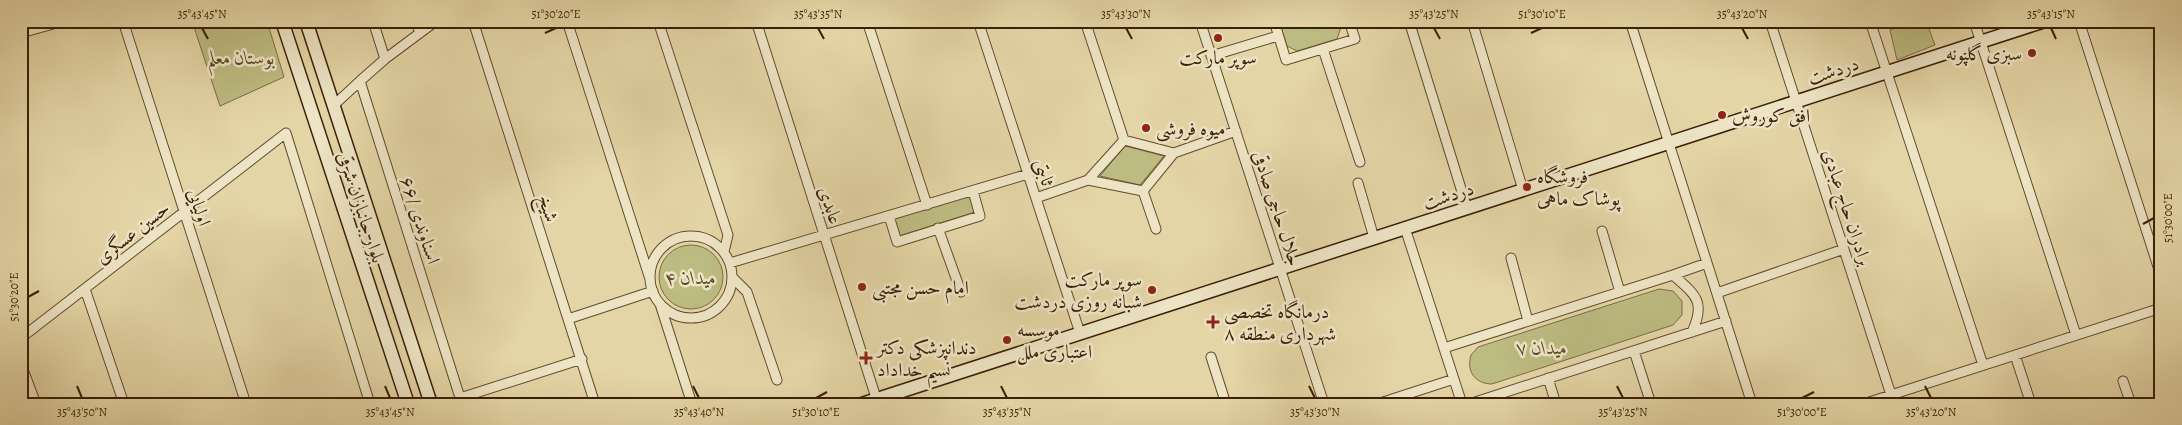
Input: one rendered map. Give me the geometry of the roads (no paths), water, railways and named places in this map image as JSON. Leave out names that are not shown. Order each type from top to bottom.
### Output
[{"type":"main road","name":"بلوار جانبازان شرقی","points":[[282,21],[408,404]]},
{"type":"main road","name":"بلوار جانبازان شرقی","points":[[306,21],[431,404]]},
{"type":"main road","name":"دردشت","points":[[862,404],[878,401],[1080,333],[2045,21]]},
{"type":"street","points":[[21,33],[64,21]]},
{"type":"street","name":"اولیایی","points":[[122,21],[246,404]]},
{"type":"street","points":[[373,21],[385,59]]},
{"type":"street","points":[[416,21],[420,34]]},
{"type":"street","points":[[333,106],[385,59],[436,21]]},
{"type":"street","name":"شیخ","points":[[473,21],[596,404]]},
{"type":"street","points":[[567,21],[653,292],[660,304],[691,401]]},
{"type":"street","points":[[658,21],[728,235],[724,252]]},
{"type":"street","name":"عابدی","points":[[756,21],[878,401]]},
{"type":"street","points":[[867,21],[928,205]]},
{"type":"street","name":"ثابتی","points":[[978,21],[1080,333]]},
{"type":"street","points":[[1085,21],[1124,140]]},
{"type":"street","name":"جلال حاجی صادقی","points":[[1200,21],[1324,404]]},
{"type":"street","points":[[1274,21],[1286,60],[1355,39],[1350,21]]},
{"type":"street","points":[[1408,21],[1467,208]]},
{"type":"street","points":[[1472,21],[1523,190]]},
{"type":"street","points":[[1630,21],[1752,404]]},
{"type":"street","name":"برادران حاج عبادی","points":[[1770,21],[1893,399]]},
{"type":"street","points":[[1870,21],[1982,365]]},
{"type":"street","points":[[1974,21],[2076,335]]},
{"type":"street","points":[[2079,21],[2161,276]]},
{"type":"street","points":[[1212,56],[1278,36]]},
{"type":"street","points":[[1324,49],[1360,162]]},
{"type":"street","name":"اسناوندی /۶۶","points":[[360,81],[461,401]]},
{"type":"street","points":[[1143,191],[1174,153],[1236,131]]},
{"type":"street","name":"حسین عسگری","points":[[21,338],[286,133],[370,404]]},
{"type":"street","points":[[1124,140],[1174,153]]},
{"type":"street","points":[[1036,198],[1088,180],[1124,140]]},
{"type":"street","points":[[730,264],[1028,174]]},
{"type":"street","points":[[1088,180],[1143,191]]},
{"type":"street","points":[[1358,183],[1374,238]]},
{"type":"street","points":[[889,216],[897,242],[980,216],[973,191]]},
{"type":"street","points":[[1143,191],[1156,229]]},
{"type":"street","points":[[938,228],[962,292]]},
{"type":"street","points":[[1405,228],[1462,404]]},
{"type":"street","points":[[1602,231],[1620,292]]},
{"type":"street","points":[[650,279],[652,266],[657,254],[665,245],[677,238],[702,237],[714,243],[724,252],[730,264],[732,277],[729,291],[722,303],[712,312],[698,317],[684,317],[671,312],[660,304]]},
{"type":"street","points":[[1716,293],[1844,250]]},
{"type":"street","points":[[1512,258],[1528,321]]},
{"type":"street","points":[[1444,348],[1707,264]]},
{"type":"street","points":[[1673,276],[1689,289],[1698,302],[1699,317],[1692,332]]},
{"type":"street","points":[[732,277],[747,292],[777,380]]},
{"type":"street","points":[[85,289],[124,404]]},
{"type":"street","points":[[568,319],[653,292]]},
{"type":"street","points":[[1863,404],[1893,399],[1982,365],[2161,308]]},
{"type":"street","points":[[1469,404],[1726,321]]},
{"type":"street","points":[[1634,351],[1652,404]]},
{"type":"street","points":[[2015,355],[2031,404]]},
{"type":"street","points":[[1211,357],[1226,404]]},
{"type":"street","points":[[461,401],[582,359]]},
{"type":"street","points":[[21,364],[36,404]]},
{"type":"street","points":[[1548,378],[1556,404]]},
{"type":"street","points":[[1377,404],[1454,379]]},
{"type":"street","points":[[2124,381],[2131,404]]},
{"type":"place","name":"سوپر مارکت","points":[[1218,38]]},
{"type":"place","name":"سبزی گلپونه","points":[[2032,53]]},
{"type":"place","name":"افق کوروش","points":[[1722,115]]},
{"type":"place","name":"میوه فروشی","points":[[1146,128]]},
{"type":"place","name":"فروشگاه پوشاک ماهی","points":[[1527,187]]},
{"type":"place","name":"امام حسن مجتبی","points":[[862,287]]},
{"type":"place","name":"سوپر مارکت شبانه روزی دردشت","points":[[1152,290]]},
{"type":"place","name":"درمانگاه تخصصی شهرداری منطقه ۸","points":[[1213,322]]},
{"type":"place","name":"موسسه اعتباری ملل","points":[[1007,340]]},
{"type":"place","name":"دندانپزشکی دکتر نسیم خداداد","points":[[866,358]]},
{"type":"park label","name":"بوستان معلم","points":[[241,57]]},
{"type":"park label","name":"میدان ۴","points":[[691,277]]},
{"type":"park label","name":"میدان ۷","points":[[1542,347]]}]
